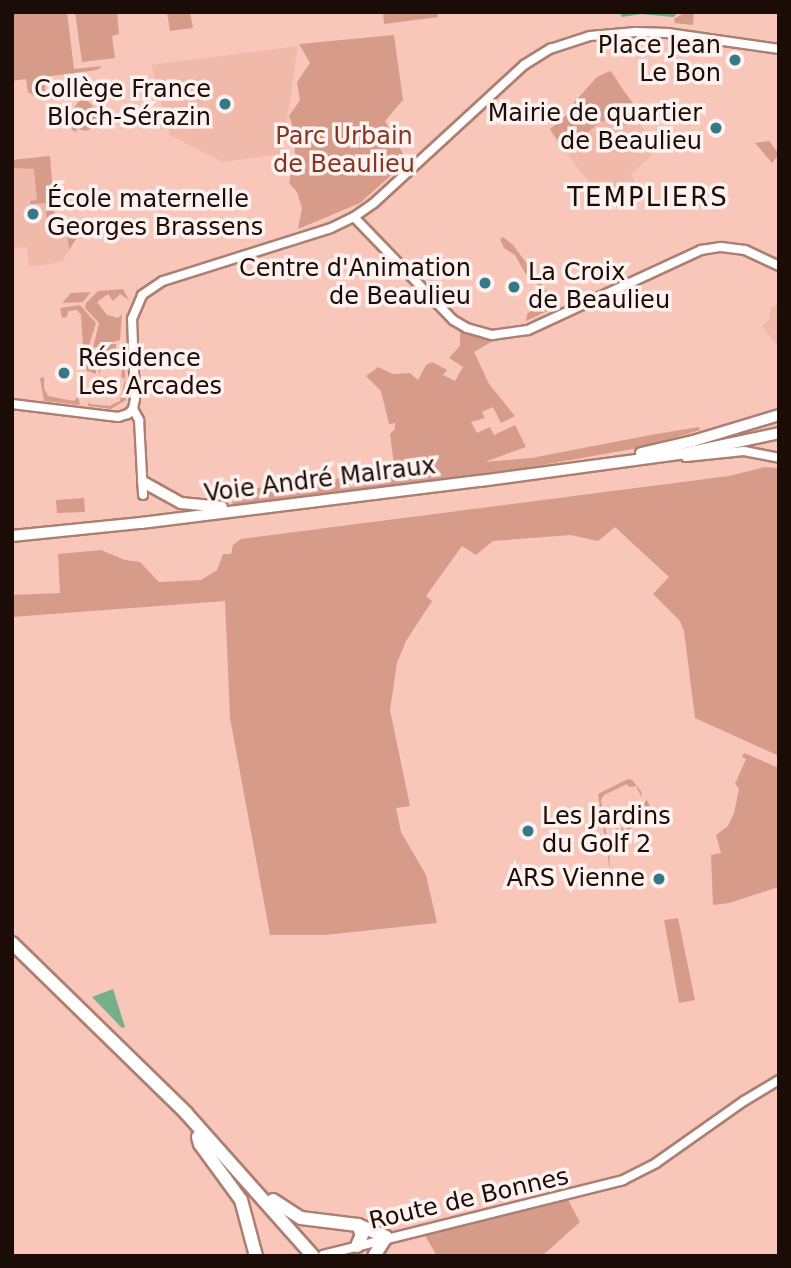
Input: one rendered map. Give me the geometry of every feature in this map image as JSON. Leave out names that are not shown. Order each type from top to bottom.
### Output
[{"type":"highway","points":[[12,943],[126,1052],[318,1255]]},
{"type":"highway","points":[[12,953],[198,1137],[303,1256]]},
{"type":"highway","points":[[198,1137],[200,1144],[240,1200],[254,1252]]},
{"type":"highway","points":[[237,1167],[244,1170],[289,1213],[312,1221],[358,1225],[386,1237],[373,1256],[359,1245],[362,1235],[358,1225]]},
{"type":"main road","points":[[582,466],[693,441],[779,415]]},
{"type":"main road","name":"Voie André Malraux","points":[[12,536],[261,508],[686,453],[779,431]]},
{"type":"main road","points":[[143,482],[178,502],[197,507],[261,508]]},
{"type":"main road","points":[[143,495],[159,491]]},
{"type":"street","points":[[143,495],[139,420],[131,411],[132,319],[142,295],[163,281],[331,228],[354,217],[400,180],[524,65],[558,46],[601,34],[647,32],[779,49]]},
{"type":"street","points":[[354,217],[453,320],[467,328],[492,335],[515,334],[533,328],[701,250],[727,247],[745,250],[779,266]]},
{"type":"street","points":[[12,404],[118,417],[131,411]]},
{"type":"street","points":[[582,466],[734,451],[760,452],[779,458]]},
{"type":"street","name":"Route de Bonnes","points":[[318,1255],[623,1180],[656,1163],[779,1080]]},
{"type":"shaded area","points":[[619,12],[678,13],[673,17],[641,14],[622,17]]},
{"type":"shaded area","name":"Collège France Bloch-Sérazin","points":[[298,46],[282,154],[222,162],[170,135],[151,65]]},
{"type":"shaded area","points":[[612,71],[618,80],[615,83],[644,119],[640,122],[654,147],[650,157],[631,174],[639,190],[635,196],[628,198],[597,193],[550,131],[572,110],[570,107],[597,77]]},
{"type":"shaded area","name":"École maternelle Georges Brassens","points":[[50,156],[55,221],[71,220],[80,233],[62,262],[29,267],[27,247],[12,248],[12,160]]},
{"type":"shaded area","points":[[779,304],[779,348],[762,326],[769,320],[771,307]]},
{"type":"shaded area","points":[[113,989],[125,1027],[122,1028],[92,997]]},
{"type":"green space","points":[[12,12],[67,12],[74,69],[102,66],[97,70],[44,77],[46,98],[38,99],[28,92],[26,79],[12,81]]},
{"type":"green space","points":[[75,12],[117,12],[119,34],[112,36],[115,58],[82,62]]},
{"type":"green space","points":[[167,12],[190,12],[193,28],[170,31]]},
{"type":"green space","points":[[383,12],[437,12],[438,17],[384,24]]},
{"type":"green space","points":[[685,12],[694,12],[693,25],[675,23],[674,19]]},
{"type":"green space","name":"Parc Urbain de Beaulieu","points":[[394,35],[403,100],[385,121],[407,161],[360,203],[298,229],[302,208],[297,192],[289,183],[295,155],[294,130],[289,116],[300,100],[297,82],[310,63],[299,44]]},
{"type":"green space","points":[[610,71],[644,119],[626,125],[610,123],[609,119],[600,122],[565,151],[550,129],[572,110],[570,107],[597,77]]},
{"type":"green space","points":[[79,101],[88,101],[98,111],[102,111],[103,118],[97,129],[78,129],[75,132],[70,128],[66,114],[69,115]]},
{"type":"green space","points":[[769,141],[779,154],[772,163],[755,143]]},
{"type":"green space","points":[[50,156],[55,220],[47,220],[45,203],[30,204],[30,201],[37,200],[34,169],[12,168],[12,160]]},
{"type":"green space","points":[[71,220],[80,233],[69,250],[67,231],[52,232],[51,226],[55,225],[55,222]]},
{"type":"green space","points":[[503,237],[513,245],[558,306],[526,321],[527,314],[538,306],[537,282],[525,273],[515,255],[504,248],[500,239]]},
{"type":"green space","points":[[123,289],[129,300],[120,294],[113,301],[108,294],[97,302],[107,315],[118,318],[122,314],[120,340],[93,348],[99,323],[85,308],[86,303],[98,291]]},
{"type":"green space","points":[[91,292],[83,302],[62,303],[71,293]]},
{"type":"green space","points":[[80,305],[96,323],[89,345],[83,348],[81,315],[77,310],[68,311],[67,317],[62,318],[60,308]]},
{"type":"green space","points":[[460,332],[493,341],[474,352],[489,384],[515,416],[501,423],[493,407],[482,412],[485,418],[471,422],[477,433],[490,427],[494,435],[515,425],[526,447],[485,462],[531,458],[699,427],[700,430],[644,447],[479,476],[233,505],[231,491],[395,472],[390,434],[395,429],[395,423],[389,424],[381,391],[366,376],[378,367],[393,374],[410,373],[418,380],[426,365],[432,362],[447,370],[443,375],[455,381],[463,367],[449,358],[460,346]]},
{"type":"green space","points":[[108,344],[116,344],[116,356],[106,355],[99,375],[97,353]]},
{"type":"green space","points":[[95,355],[96,374],[77,367],[77,360],[86,362],[89,356]]},
{"type":"green space","points":[[122,369],[125,370],[126,400],[111,409],[88,406],[88,401],[89,404],[109,406],[120,401],[125,379],[121,377]]},
{"type":"green space","points":[[44,377],[44,388],[48,396],[74,401],[78,396],[80,405],[44,401],[40,378]]},
{"type":"green space","points":[[765,467],[779,468],[779,756],[695,718],[684,631],[680,621],[653,594],[669,577],[615,527],[598,541],[571,535],[493,541],[476,555],[462,546],[426,596],[432,601],[406,641],[397,663],[390,710],[410,806],[396,808],[401,832],[426,875],[437,923],[325,935],[270,935],[230,718],[225,601],[12,617],[12,595],[60,593],[58,554],[101,550],[125,560],[140,562],[159,582],[201,580],[217,570],[223,554],[231,554],[233,545],[241,539],[729,476]]},
{"type":"green space","points":[[84,498],[85,512],[57,513],[56,500]]},
{"type":"green space","points":[[744,753],[779,768],[779,887],[729,903],[713,905],[711,855],[721,853],[716,835],[728,826],[734,813],[739,789],[735,784],[746,759],[742,757]]},
{"type":"green space","points":[[628,779],[632,780],[641,791],[642,798],[636,786],[629,787],[627,784],[604,795],[601,800],[607,838],[618,835],[618,830],[614,829],[618,828],[620,832],[622,827],[625,830],[644,812],[643,804],[647,800],[653,813],[647,817],[644,815],[635,823],[630,830],[633,833],[631,836],[613,838],[613,844],[609,845],[610,871],[598,794]]},
{"type":"green space","points":[[678,918],[695,1000],[679,1003],[664,920]]},
{"type":"green space","points":[[568,1200],[580,1222],[542,1256],[437,1256],[424,1234]]},
{"type":"place","name":"Place Jean Le Bon","points":[[735,60]]},
{"type":"place","name":"Collège France Bloch-Sérazin","points":[[225,104]]},
{"type":"place","name":"Mairie de quartier de Beaulieu","points":[[716,128]]},
{"type":"place","name":"École maternelle Georges Brassens","points":[[33,214]]},
{"type":"place","name":"Centre d'Animation de Beaulieu","points":[[485,283]]},
{"type":"place","name":"La Croix de Beaulieu","points":[[514,287]]},
{"type":"place","name":"Résidence Les Arcades","points":[[64,373]]},
{"type":"place","name":"Les Jardins du Golf 2","points":[[528,831]]},
{"type":"place","name":"ARS Vienne","points":[[659,879]]},
{"type":"district","name":"TEMPLIERS","points":[[648,198]]}]
